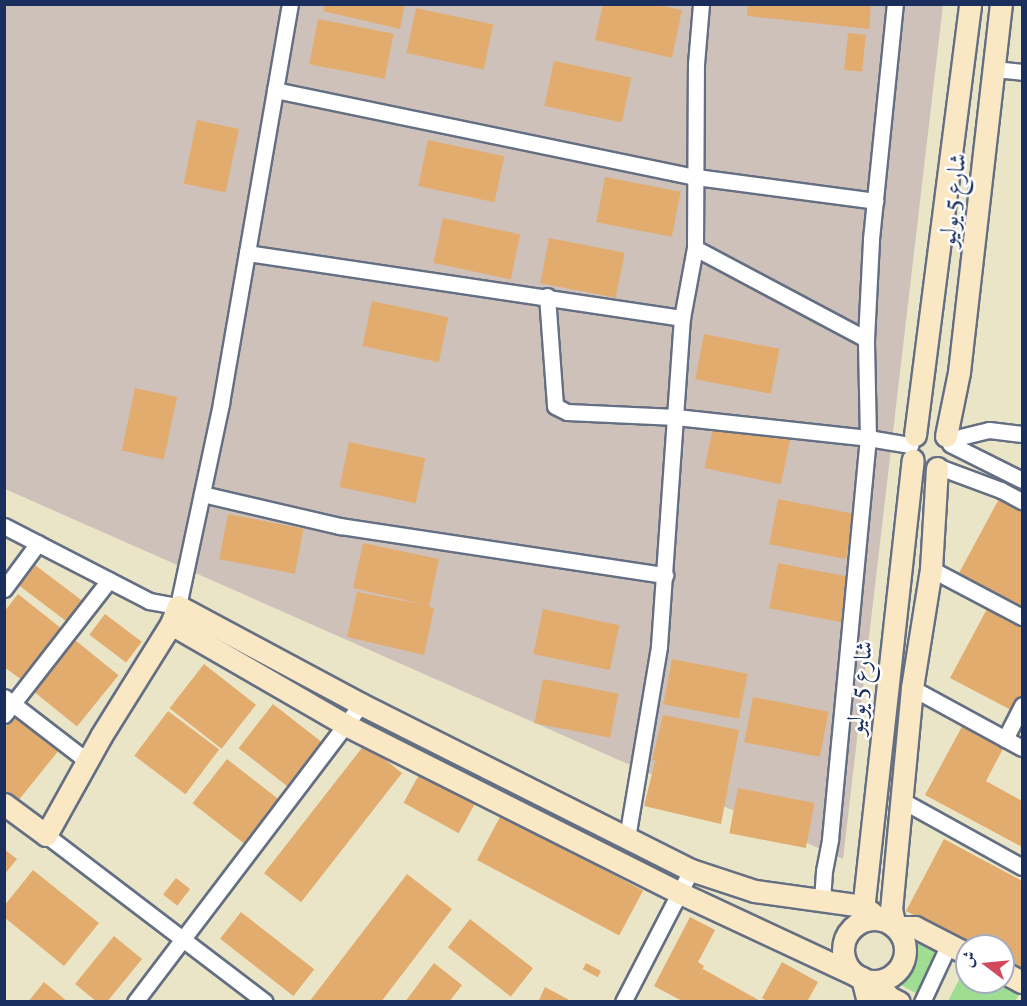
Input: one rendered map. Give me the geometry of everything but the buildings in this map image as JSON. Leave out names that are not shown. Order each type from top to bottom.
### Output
[{"type":"main road","name":"شارع 5 يوليو","points":[[875,918],[913,447],[970,4]]},
{"type":"main road","name":"شارع 5 يوليو","points":[[948,440],[959,372],[995,69],[1000,4]]},
{"type":"main road","points":[[931,428],[948,440],[948,457],[938,467],[923,468],[913,447],[931,428]]},
{"type":"main road","name":"شارع 5 يوليو","points":[[875,918],[891,909],[912,688],[931,569],[938,467]]},
{"type":"main road","points":[[174,615],[361,704],[691,870],[755,891],[822,900],[875,918],[915,927],[955,947]]},
{"type":"main road","points":[[174,615],[346,725],[898,1002]]},
{"type":"main road","points":[[4,804],[46,834],[174,615]]},
{"type":"main road","points":[[868,1002],[871,987],[886,978],[901,964],[904,945],[875,918]]},
{"type":"main road","points":[[871,987],[853,973],[843,955],[847,935],[875,918]]},
{"type":"street","points":[[4,526],[174,615],[221,404],[290,4]]},
{"type":"street","points":[[627,838],[658,646],[665,575],[682,318],[695,248],[696,64],[701,4]]},
{"type":"street","points":[[822,900],[830,839],[868,438],[866,339],[875,201],[895,4]]},
{"type":"street","points":[[995,69],[1022,71]]},
{"type":"street","points":[[275,90],[696,177],[875,201]]},
{"type":"street","points":[[695,248],[866,339]]},
{"type":"street","points":[[247,253],[547,296],[682,318]]},
{"type":"street","points":[[547,296],[555,406],[567,412],[676,417],[868,438],[913,447]]},
{"type":"street","points":[[948,440],[989,430],[1023,434]]},
{"type":"street","points":[[948,440],[1023,480]]},
{"type":"street","points":[[938,467],[1001,490],[1023,501]]},
{"type":"street","points":[[202,494],[340,526],[665,575]]},
{"type":"street","points":[[4,589],[38,543]]},
{"type":"street","points":[[931,569],[1023,617]]},
{"type":"street","points":[[87,761],[8,705],[109,580]]},
{"type":"street","points":[[912,688],[1023,748]]},
{"type":"street","points":[[135,1002],[361,704]]},
{"type":"street","points":[[1005,739],[1023,705]]},
{"type":"street","points":[[903,801],[1023,867]]},
{"type":"street","points":[[46,834],[265,1002]]},
{"type":"street","points":[[623,1001],[691,870]]},
{"type":"street","points":[[922,1002],[955,953]]},
{"type":"shaded area","points":[[5,5],[943,5],[843,859],[5,489]]},
{"type":"green space","points":[[913,936],[938,949],[917,994],[901,985],[912,973],[916,961]]},
{"type":"green space","points":[[955,987],[955,994],[1015,993],[1019,995],[1015,1001],[948,1001]]}]
